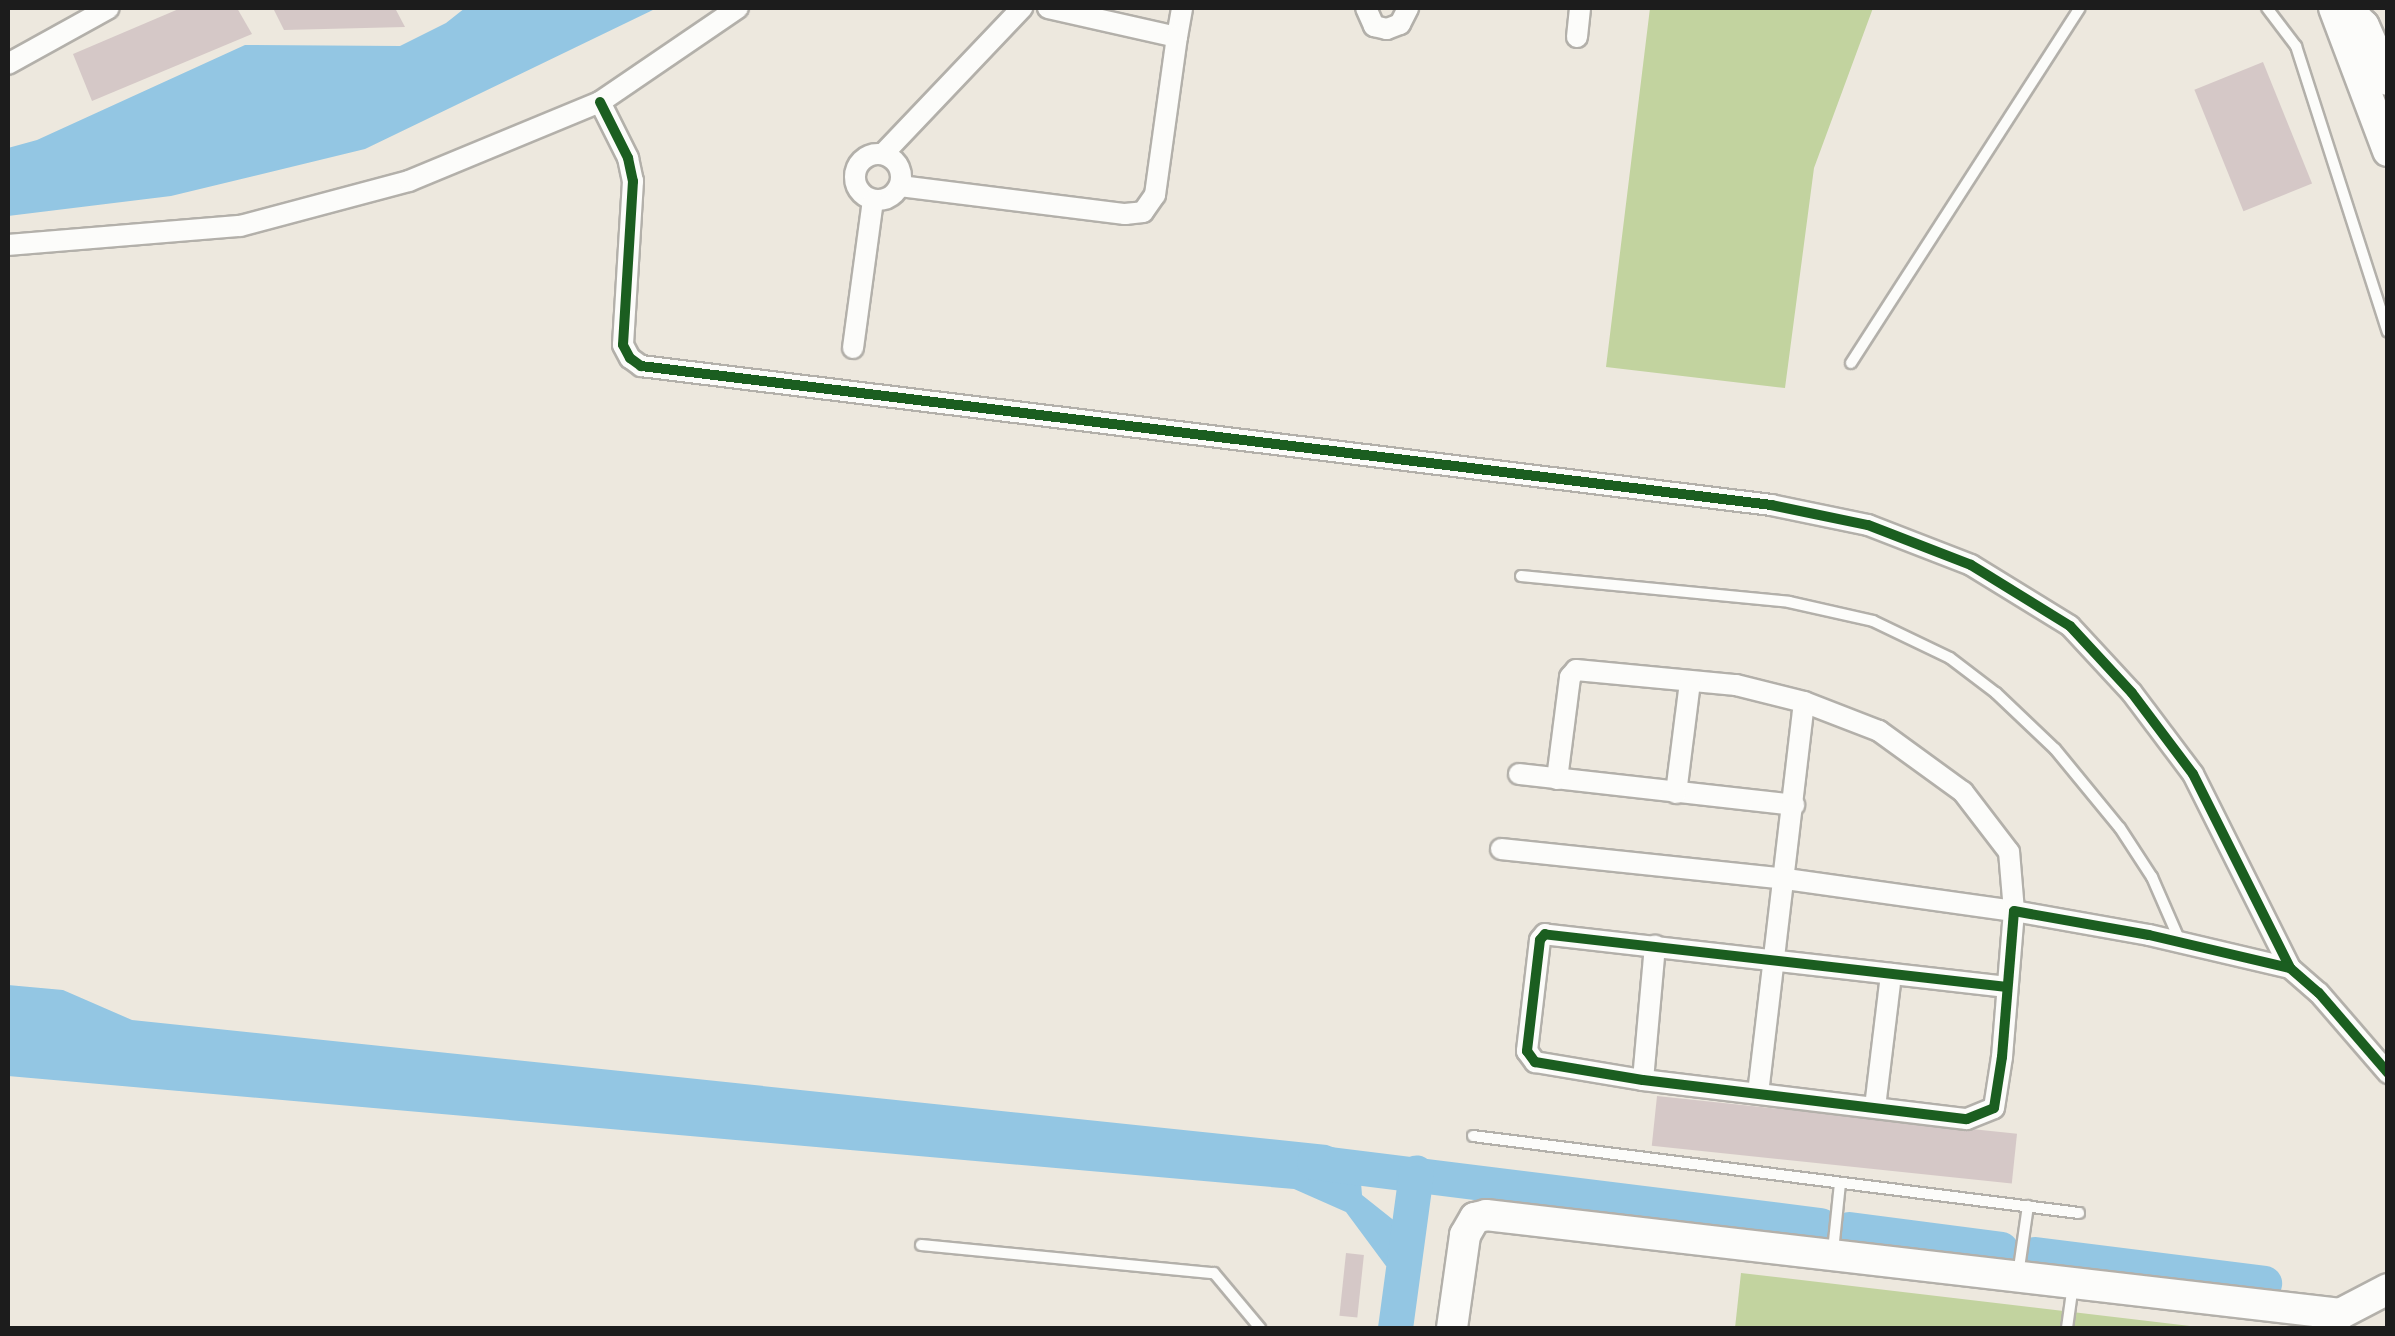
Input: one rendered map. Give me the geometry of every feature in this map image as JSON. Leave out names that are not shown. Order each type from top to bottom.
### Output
[{"type":"main road","points":[[2334,8],[2388,151]]},
{"type":"main road","points":[[2346,8],[2364,26],[2388,80]]},
{"type":"main road","points":[[1452,1328],[1464,1235],[1475,1218],[1486,1215],[2018,1276],[2339,1321],[2388,1289]]},
{"type":"street","points":[[8,64],[109,8]]},
{"type":"street","points":[[8,246],[240,226],[409,181],[600,102],[738,8]]},
{"type":"street","points":[[883,154],[901,170],[900,186],[889,198],[874,200],[860,192],[854,176],[867,156],[883,154],[1022,8]]},
{"type":"street","points":[[1048,8],[1177,36]]},
{"type":"street","points":[[900,186],[1125,214],[1143,212],[1155,195],[1182,8]]},
{"type":"street","points":[[1366,8],[1374,26],[1387,29],[1400,24],[1408,8]]},
{"type":"street","points":[[1576,37],[1580,8]]},
{"type":"street","points":[[600,102],[628,158],[634,181],[623,345],[630,358],[641,366],[1771,506],[1868,525],[1972,566],[2070,626],[2132,692],[2193,774],[2290,968],[2318,993],[2388,1074]]},
{"type":"street","points":[[853,348],[874,200]]},
{"type":"street","points":[[1557,779],[1572,672],[1578,669],[1736,685],[1804,702],[1878,732],[1963,792],[2009,852],[2014,911],[2007,987],[1994,1108],[1966,1119],[1643,1080],[1535,1062],[1527,1051],[1542,936],[2007,987]]},
{"type":"street","points":[[1676,792],[1690,682]]},
{"type":"street","points":[[1758,1093],[1804,702]]},
{"type":"street","points":[[1519,774],[1794,806]]},
{"type":"street","points":[[1501,849],[1786,879],[2014,911],[2180,942],[2290,968]]},
{"type":"street","points":[[1643,1080],[1655,946]]},
{"type":"street","points":[[1876,1107],[1891,974]]},
{"type":"lane","points":[[1850,363],[2080,8]]},
{"type":"lane","points":[[2267,8],[2296,46],[2388,332]]},
{"type":"lane","points":[[1522,576],[1790,602],[1873,622],[1950,658],[1996,693],[2054,749],[2120,828],[2152,877],[2180,942]]},
{"type":"lane","points":[[1473,1136],[2079,1213]]},
{"type":"lane","points":[[1832,1255],[1840,1182]]},
{"type":"lane","points":[[2018,1276],[2028,1206]]},
{"type":"lane","points":[[921,1246],[1214,1272],[1260,1328]]},
{"type":"lane","points":[[2067,1328],[2073,1283]]},
{"type":"green space","points":[[1650,8],[1873,8],[1814,168],[1785,388],[1606,367]]},
{"type":"green space","points":[[1741,1273],[2207,1328],[1735,1328]]},
{"type":"water","points":[[465,8],[657,8],[365,149],[171,196],[8,216],[8,148],[37,140],[245,45],[400,46],[446,23]]},
{"type":"water","points":[[8,985],[63,990],[132,1020],[1327,1145],[1359,1157],[1362,1195],[1401,1226],[1425,1229],[1421,1267],[1386,1266],[1346,1212],[1294,1189],[8,1076]]},
{"type":"building","points":[[181,8],[237,8],[252,34],[92,101],[73,54]]},
{"type":"building","points":[[273,8],[395,8],[405,27],[284,30]]},
{"type":"building","points":[[2263,62],[2312,183],[2243,211],[2194,90]]},
{"type":"building","points":[[1657,1096],[2017,1134],[2012,1184],[1652,1146]]},
{"type":"building","points":[[1346,1253],[1364,1255],[1357,1318],[1339,1316]]},
{"type":"waterway","points":[[1314,1162],[1820,1225]]},
{"type":"waterway","points":[[1395,1328],[1416,1172]]},
{"type":"waterway","points":[[1849,1229],[2001,1249]]},
{"type":"waterway","points":[[2035,1254],[2264,1283]]},
{"type":"cycle path","points":[[600,102],[628,158],[633,181],[623,345],[630,358],[641,366],[1771,505],[1868,525],[1971,565],[2070,626],[2132,693],[2193,774],[2290,968],[2319,993],[2388,1073]]},
{"type":"cycle path","points":[[2007,987],[1545,934],[1540,940],[1527,1051],[1535,1062],[1643,1080],[1967,1119],[1994,1108],[2002,1057],[2014,911],[2149,935],[2290,968]]}]
